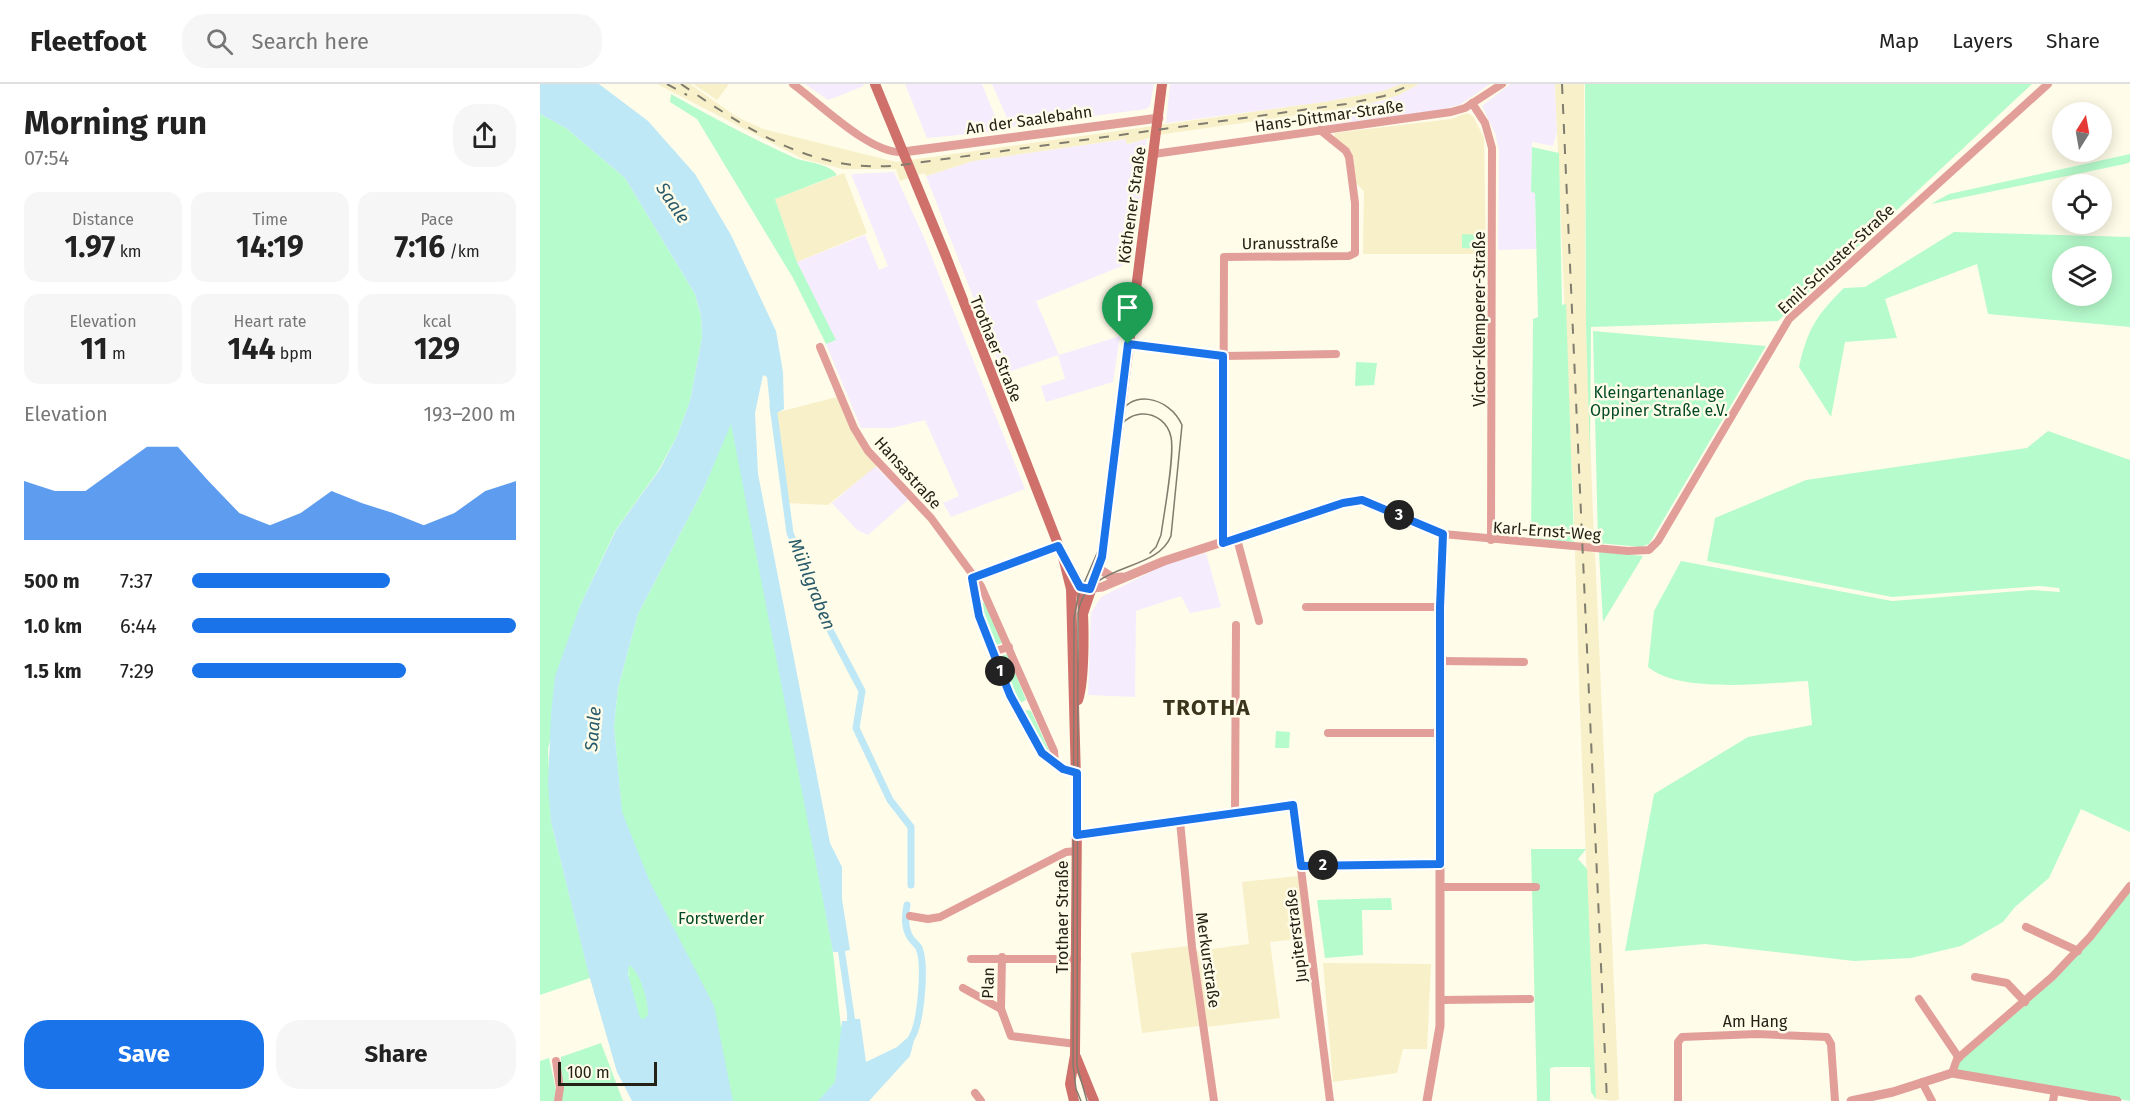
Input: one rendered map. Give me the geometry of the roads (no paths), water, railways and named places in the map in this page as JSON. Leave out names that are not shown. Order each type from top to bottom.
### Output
[{"type":"main road","name":"Trothaer Straße","points":[[875,84],[1058,546],[1085,588]]},
{"type":"main road","name":"Köthener Straße","points":[[1083,614],[1085,588],[1098,568],[1119,432],[1128,344],[1162,84]]},
{"type":"main road","name":"Trothaer Straße","points":[[1063,557],[1073,606],[1073,698],[1076,706]]},
{"type":"main road","name":"Trothaer Straße","points":[[1071,1098],[1071,1075],[1075,1050],[1077,959],[1076,706],[1081,680],[1083,614]]},
{"type":"main road","name":"Trothaer Straße","points":[[1075,1050],[1094,1101]]},
{"type":"street","points":[[794,84],[867,140],[884,149],[903,152]]},
{"type":"street","name":"Hans-Dittmar-Straße","points":[[1154,154],[1451,112],[1472,103],[1502,84]]},
{"type":"street","name":"Emil-Schuster-Straße","points":[[1649,550],[1658,541],[1789,319],[2048,84]]},
{"type":"street","name":"Victor-Klemperer-Straße","points":[[1472,103],[1485,123],[1492,148],[1491,540]]},
{"type":"street","name":"An der Saalebahn","points":[[903,152],[1159,118]]},
{"type":"street","name":"Uranusstraße","points":[[1223,543],[1224,257],[1348,256],[1354,253],[1354,203],[1349,157],[1346,151],[1320,130]]},
{"type":"street","points":[[1128,344],[1223,356],[1336,354]]},
{"type":"street","name":"Hansastraße","points":[[820,347],[854,428],[868,451],[931,518],[972,578],[981,586],[1054,751],[1054,763]]},
{"type":"street","points":[[1067,576],[1085,588],[1343,503],[1362,500],[1443,534],[1440,607],[1442,661],[1440,1000],[1438,1036],[1427,1101]]},
{"type":"street","name":"Karl-Ernst-Weg","points":[[1443,534],[1638,552],[1649,550]]},
{"type":"street","points":[[1237,539],[1259,621]]},
{"type":"street","points":[[1058,546],[972,578],[992,652],[1017,707],[1042,753],[1063,769],[1077,773]]},
{"type":"street","points":[[1098,568],[1113,578],[1124,577]]},
{"type":"street","points":[[976,599],[986,596]]},
{"type":"street","points":[[1306,607],[1440,607]]},
{"type":"street","points":[[1235,813],[1236,625]]},
{"type":"street","points":[[992,652],[1009,646]]},
{"type":"street","points":[[1442,661],[1524,662]]},
{"type":"street","points":[[1017,707],[1031,701]]},
{"type":"street","points":[[1328,734],[1441,734]]},
{"type":"street","name":"Jupiterstraße","points":[[1077,835],[1293,805],[1330,1101]]},
{"type":"street","name":"Merkurstraße","points":[[1180,821],[1192,947],[1214,1101]]},
{"type":"street","points":[[910,916],[928,920],[940,917],[1066,852],[1077,851]]},
{"type":"street","points":[[1301,866],[1440,864]]},
{"type":"street","points":[[1952,1073],[1959,1058],[2025,1002],[2078,951],[2130,886]]},
{"type":"street","points":[[1440,887],[1536,887]]},
{"type":"street","points":[[2026,927],[2078,951]]},
{"type":"street","points":[[971,959],[1002,957],[1077,959]]},
{"type":"street","name":"Plan","points":[[1001,1009],[1002,957]]},
{"type":"street","points":[[1975,977],[2007,983],[2025,1002]]},
{"type":"street","points":[[963,988],[1001,1009],[1011,1036],[1075,1050]]},
{"type":"street","points":[[1440,1000],[1530,999]]},
{"type":"street","points":[[1919,999],[1959,1058]]},
{"type":"street","name":"Am Hang","points":[[1678,1101],[1678,1042],[1682,1037],[1757,1034],[1827,1037],[1831,1044],[1835,1101]]},
{"type":"street","points":[[556,1061],[560,1088],[558,1101]]},
{"type":"street","points":[[1851,1101],[1893,1092],[1952,1073],[2117,1101]]},
{"type":"street","points":[[1922,1082],[1932,1101]]},
{"type":"street","points":[[2053,1101],[2055,1090]]},
{"type":"street","points":[[975,1093],[981,1101]]},
{"type":"water","name":"Saale","points":[[540,84],[599,84],[648,121],[695,174],[731,235],[776,331],[783,372],[784,409],[771,416],[767,377],[763,375],[755,413],[758,474],[830,843],[842,867],[842,899],[850,950],[845,951],[855,1019],[860,1019],[866,1062],[897,1047],[917,1029],[910,1056],[869,1101],[818,1101],[835,1082],[842,1021],[847,1021],[847,1013],[838,952],[833,952],[731,424],[703,490],[638,614],[618,688],[614,726],[622,812],[650,882],[714,1006],[733,1101],[632,1101],[617,1072],[589,975],[551,822],[548,784],[555,676],[580,606],[616,530],[660,469],[677,436],[690,401],[702,337],[701,316],[695,294],[625,178],[566,128],[540,114]],"holes":[[[629,965],[643,987],[647,1002],[648,1015],[644,1019],[640,1018],[628,974]]]},
{"type":"waterway","name":"Mühlgraben","points":[[773,406],[790,533],[831,632],[862,691],[856,728],[890,800],[911,827],[911,885]]},
{"type":"waterway","name":"Mühlgraben","points":[[907,905],[905,917],[907,929],[919,948],[922,967],[920,1006],[912,1037]]},
{"type":"tram line","points":[[1081,1101],[1076,1089],[1073,1065],[1074,618],[1078,597],[1098,551],[1116,421],[1122,410],[1130,403],[1149,399],[1168,407],[1182,425],[1171,536],[1163,548],[1151,557],[1094,584],[1084,596],[1078,613],[1077,1066],[1087,1101]]},
{"type":"tram line","points":[[1116,433],[1129,418],[1146,414],[1160,420],[1167,427],[1171,437],[1170,470],[1161,535],[1156,547],[1150,553]]},
{"type":"railway","points":[[667,84],[687,95]]},
{"type":"railway","points":[[681,84],[732,117],[784,146],[840,163],[870,166],[901,165],[1346,104],[1384,96],[1413,84]]},
{"type":"railway","points":[[1562,84],[1607,1101]]},
{"type":"district","name":"TROTHA","points":[[1207,707]]},
{"type":"park label","name":"Kleingartenanlage Oppiner Straße e.V.","points":[[1659,401]]},
{"type":"park label","name":"Forstwerder","points":[[721,918]]}]
